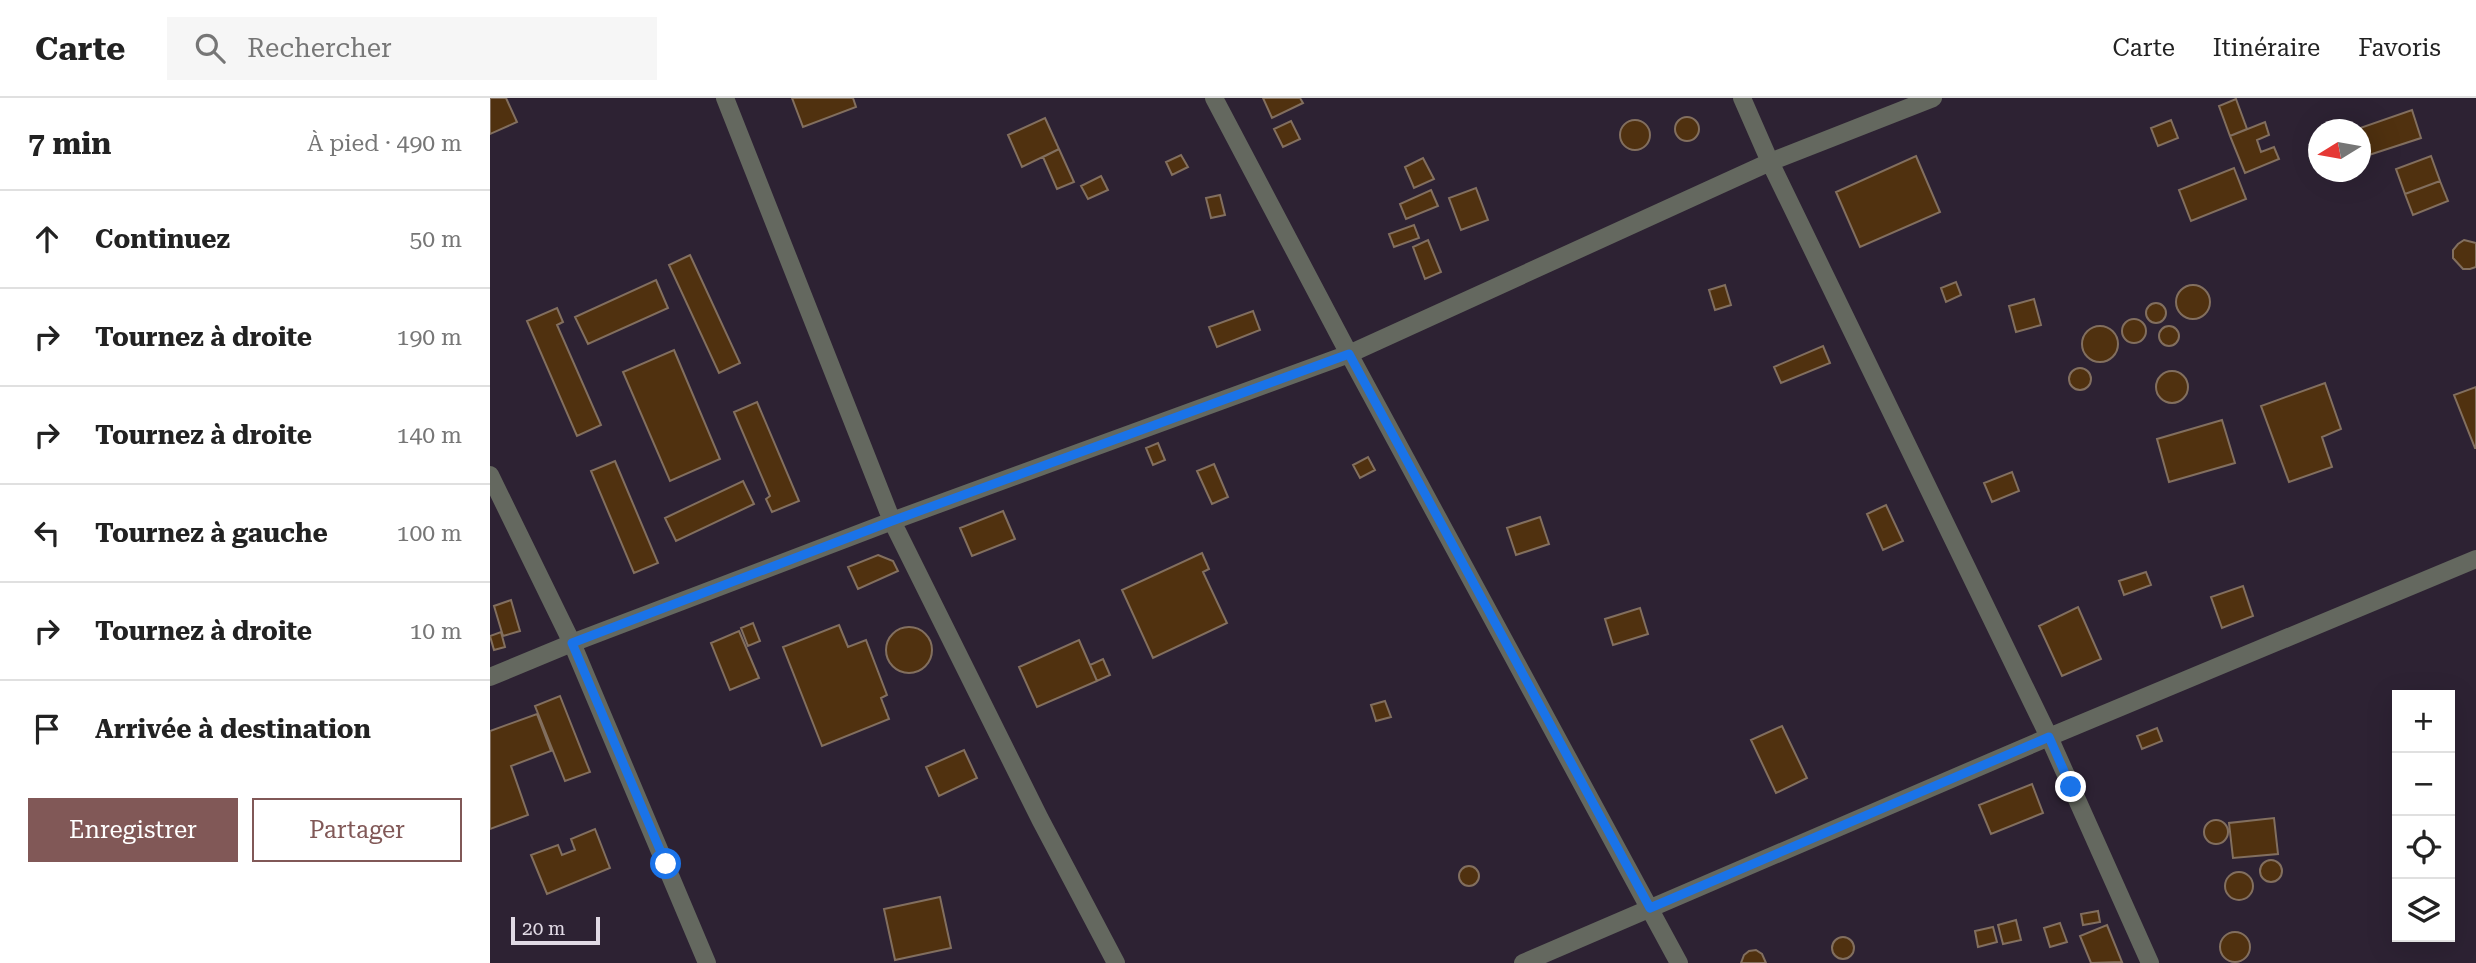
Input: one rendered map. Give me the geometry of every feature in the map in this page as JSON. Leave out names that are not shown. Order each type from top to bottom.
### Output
[{"type":"street","points":[[725,98],[892,521],[1040,819],[1116,963]]},
{"type":"street","points":[[1214,98],[1349,354],[1679,963]]},
{"type":"street","points":[[1742,98],[1770,162],[2049,737],[2150,963]]},
{"type":"street","points":[[490,677],[892,521],[1349,354],[1770,162],[1933,98]]},
{"type":"street","points":[[490,475],[572,643],[707,963]]},
{"type":"street","points":[[1523,963],[2049,737],[2476,559]]},
{"type":"building","points":[[490,98],[506,98],[517,122],[490,134]]},
{"type":"building","points":[[792,98],[853,98],[856,107],[803,127]]},
{"type":"building","points":[[1263,98],[1300,98],[1303,103],[1272,118]]},
{"type":"building","points":[[2236,99],[2247,129],[2230,136],[2219,106]]},
{"type":"building","points":[[2412,110],[2421,138],[2371,154],[2371,124]]},
{"type":"building","points":[[1687,117],[1696,120],[1699,129],[1696,138],[1687,141],[1678,138],[1675,129],[1678,120]]},
{"type":"building","points":[[1045,118],[1059,149],[1022,167],[1008,135]]},
{"type":"building","points":[[1635,120],[1646,124],[1650,135],[1646,146],[1635,150],[1624,146],[1620,135],[1624,124]]},
{"type":"building","points":[[2171,120],[2178,138],[2158,146],[2151,128]]},
{"type":"building","points":[[1291,121],[1300,139],[1283,147],[1274,129]]},
{"type":"building","points":[[2265,122],[2269,135],[2257,140],[2261,152],[2274,147],[2279,159],[2245,173],[2230,136]]},
{"type":"building","points":[[1059,149],[1074,182],[1057,189],[1043,157]]},
{"type":"building","points":[[1181,155],[1188,167],[1172,175],[1166,162]]},
{"type":"building","points":[[1916,156],[1940,212],[1860,247],[1836,192]]},
{"type":"building","points":[[2431,156],[2440,181],[2405,194],[2396,169]]},
{"type":"building","points":[[1423,158],[1434,179],[1414,188],[1405,167]]},
{"type":"building","points":[[2234,168],[2246,199],[2191,221],[2179,190]]},
{"type":"building","points":[[1101,176],[1108,190],[1088,199],[1081,186]]},
{"type":"building","points":[[2440,181],[2448,201],[2413,215],[2405,194]]},
{"type":"building","points":[[1476,188],[1488,220],[1461,230],[1449,198]]},
{"type":"building","points":[[1431,190],[1438,206],[1406,219],[1400,204]]},
{"type":"building","points":[[1220,195],[1225,215],[1211,218],[1206,198]]},
{"type":"building","points":[[1414,225],[1419,238],[1394,247],[1389,234]]},
{"type":"building","points":[[1428,240],[1441,272],[1425,279],[1413,247]]},
{"type":"building","points":[[2464,240],[2476,243],[2476,267],[2470,269],[2463,269],[2453,258],[2453,250]]},
{"type":"building","points":[[690,255],[740,363],[719,373],[669,265]]},
{"type":"building","points":[[656,280],[668,308],[588,344],[575,317]]},
{"type":"building","points":[[1956,282],[1961,295],[1946,302],[1941,288]]},
{"type":"building","points":[[1725,285],[1731,305],[1715,310],[1709,290]]},
{"type":"building","points":[[2193,285],[2205,290],[2210,302],[2205,314],[2193,319],[2181,314],[2176,302],[2181,290]]},
{"type":"building","points":[[2034,299],[2041,325],[2016,332],[2009,306]]},
{"type":"building","points":[[2156,303],[2163,306],[2166,313],[2163,320],[2156,323],[2149,320],[2146,313],[2149,306]]},
{"type":"building","points":[[557,308],[563,322],[557,325],[601,425],[577,436],[527,321]]},
{"type":"building","points":[[1253,311],[1260,330],[1217,347],[1209,327]]},
{"type":"building","points":[[2134,319],[2145,326],[2146,331],[2139,342],[2134,343],[2123,336],[2122,331],[2129,320]]},
{"type":"building","points":[[2100,326],[2112,332],[2118,344],[2112,356],[2100,362],[2088,356],[2082,344],[2088,332]]},
{"type":"building","points":[[2169,326],[2176,329],[2179,336],[2176,343],[2169,346],[2162,343],[2159,336],[2162,329]]},
{"type":"building","points":[[1823,346],[1830,363],[1781,383],[1774,367]]},
{"type":"building","points":[[674,350],[720,459],[670,481],[623,372]]},
{"type":"building","points":[[2076,368],[2084,368],[2091,375],[2091,383],[2084,390],[2076,390],[2069,383],[2069,375]]},
{"type":"building","points":[[2172,371],[2183,376],[2188,387],[2183,398],[2172,403],[2161,398],[2156,387],[2161,376]]},
{"type":"building","points":[[2325,383],[2341,429],[2322,437],[2332,467],[2289,482],[2261,406]]},
{"type":"building","points":[[2476,387],[2476,448],[2475,448],[2454,395]]},
{"type":"building","points":[[757,402],[799,501],[772,512],[766,499],[770,496],[734,412]]},
{"type":"building","points":[[2222,420],[2235,463],[2169,482],[2157,439]]},
{"type":"building","points":[[1158,443],[1165,460],[1153,465],[1146,448]]},
{"type":"building","points":[[1368,457],[1375,470],[1360,478],[1353,465]]},
{"type":"building","points":[[615,461],[658,563],[634,573],[591,471]]},
{"type":"building","points":[[1214,464],[1228,497],[1212,504],[1197,471]]},
{"type":"building","points":[[2012,472],[2019,491],[1992,502],[1984,483]]},
{"type":"building","points":[[743,481],[754,504],[676,541],[665,518]]},
{"type":"building","points":[[1886,505],[1903,541],[1883,550],[1867,514]]},
{"type":"building","points":[[1003,511],[1015,539],[972,556],[960,528]]},
{"type":"building","points":[[1540,517],[1549,544],[1516,555],[1507,528]]},
{"type":"building","points":[[1202,553],[1209,569],[1203,572],[1227,623],[1153,658],[1122,590]]},
{"type":"building","points":[[878,555],[893,561],[898,571],[858,589],[848,567]]},
{"type":"building","points":[[2146,572],[2151,585],[2124,595],[2119,581]]},
{"type":"building","points":[[2243,586],[2253,616],[2222,628],[2211,597]]},
{"type":"building","points":[[511,600],[520,631],[503,636],[494,606]]},
{"type":"building","points":[[2078,607],[2101,659],[2062,676],[2039,626]]},
{"type":"building","points":[[1640,608],[1648,634],[1613,645],[1605,619]]},
{"type":"building","points":[[753,623],[760,641],[748,646],[741,628]]},
{"type":"building","points":[[839,625],[848,647],[866,640],[887,695],[881,698],[889,719],[822,746],[783,647]]},
{"type":"building","points":[[909,627],[925,634],[932,650],[925,666],[909,673],[893,666],[886,650],[893,634]]},
{"type":"building","points":[[739,631],[759,678],[730,690],[711,643]]},
{"type":"building","points":[[501,632],[505,647],[494,650],[490,636]]},
{"type":"building","points":[[1079,640],[1097,681],[1037,707],[1019,667]]},
{"type":"building","points":[[1103,659],[1110,675],[1097,681],[1090,665]]},
{"type":"building","points":[[560,696],[590,772],[565,781],[535,706]]},
{"type":"building","points":[[1385,701],[1391,717],[1376,721],[1371,705]]},
{"type":"building","points":[[537,714],[551,751],[511,766],[528,815],[490,829],[490,731]]},
{"type":"building","points":[[1782,726],[1807,778],[1776,793],[1751,740]]},
{"type":"building","points":[[2157,728],[2162,741],[2142,749],[2137,736]]},
{"type":"building","points":[[964,750],[977,778],[939,796],[926,767]]},
{"type":"building","points":[[2032,784],[2043,813],[1991,834],[1979,805]]},
{"type":"building","points":[[2274,818],[2278,854],[2233,858],[2229,823]]},
{"type":"building","points":[[2216,820],[2225,823],[2228,832],[2225,841],[2216,844],[2207,841],[2204,832],[2207,823]]},
{"type":"building","points":[[595,829],[610,868],[547,894],[531,855],[558,845],[562,855],[575,850],[571,839]]},
{"type":"building","points":[[2271,860],[2279,863],[2282,871],[2279,879],[2271,882],[2263,879],[2260,871],[2263,863]]},
{"type":"building","points":[[1465,866],[1473,866],[1479,876],[1473,886],[1465,886],[1459,880],[1459,872]]},
{"type":"building","points":[[2239,872],[2249,876],[2253,886],[2249,896],[2239,900],[2229,896],[2225,886],[2229,876]]},
{"type":"building","points":[[940,897],[951,948],[895,960],[884,909]]},
{"type":"building","points":[[2098,911],[2100,922],[2083,925],[2081,914]]},
{"type":"building","points":[[2016,920],[2021,940],[2003,944],[1998,925]]},
{"type":"building","points":[[2060,923],[2067,942],[2050,947],[2044,928]]},
{"type":"building","points":[[2107,925],[2122,962],[2091,963],[2080,936]]},
{"type":"building","points":[[1993,927],[1997,942],[1978,947],[1975,931]]},
{"type":"building","points":[[2235,932],[2245,937],[2250,947],[2245,957],[2235,962],[2225,957],[2220,947],[2225,937]]},
{"type":"building","points":[[1839,937],[1847,937],[1854,944],[1854,952],[1847,959],[1839,959],[1832,952],[1832,944]]},
{"type":"building","points":[[1756,950],[1762,954],[1766,963],[1741,963],[1744,955]]},
{"type":"route","points":[[666,864],[572,643],[892,521],[1349,354],[1650,908],[2049,737],[2071,787]]}]
